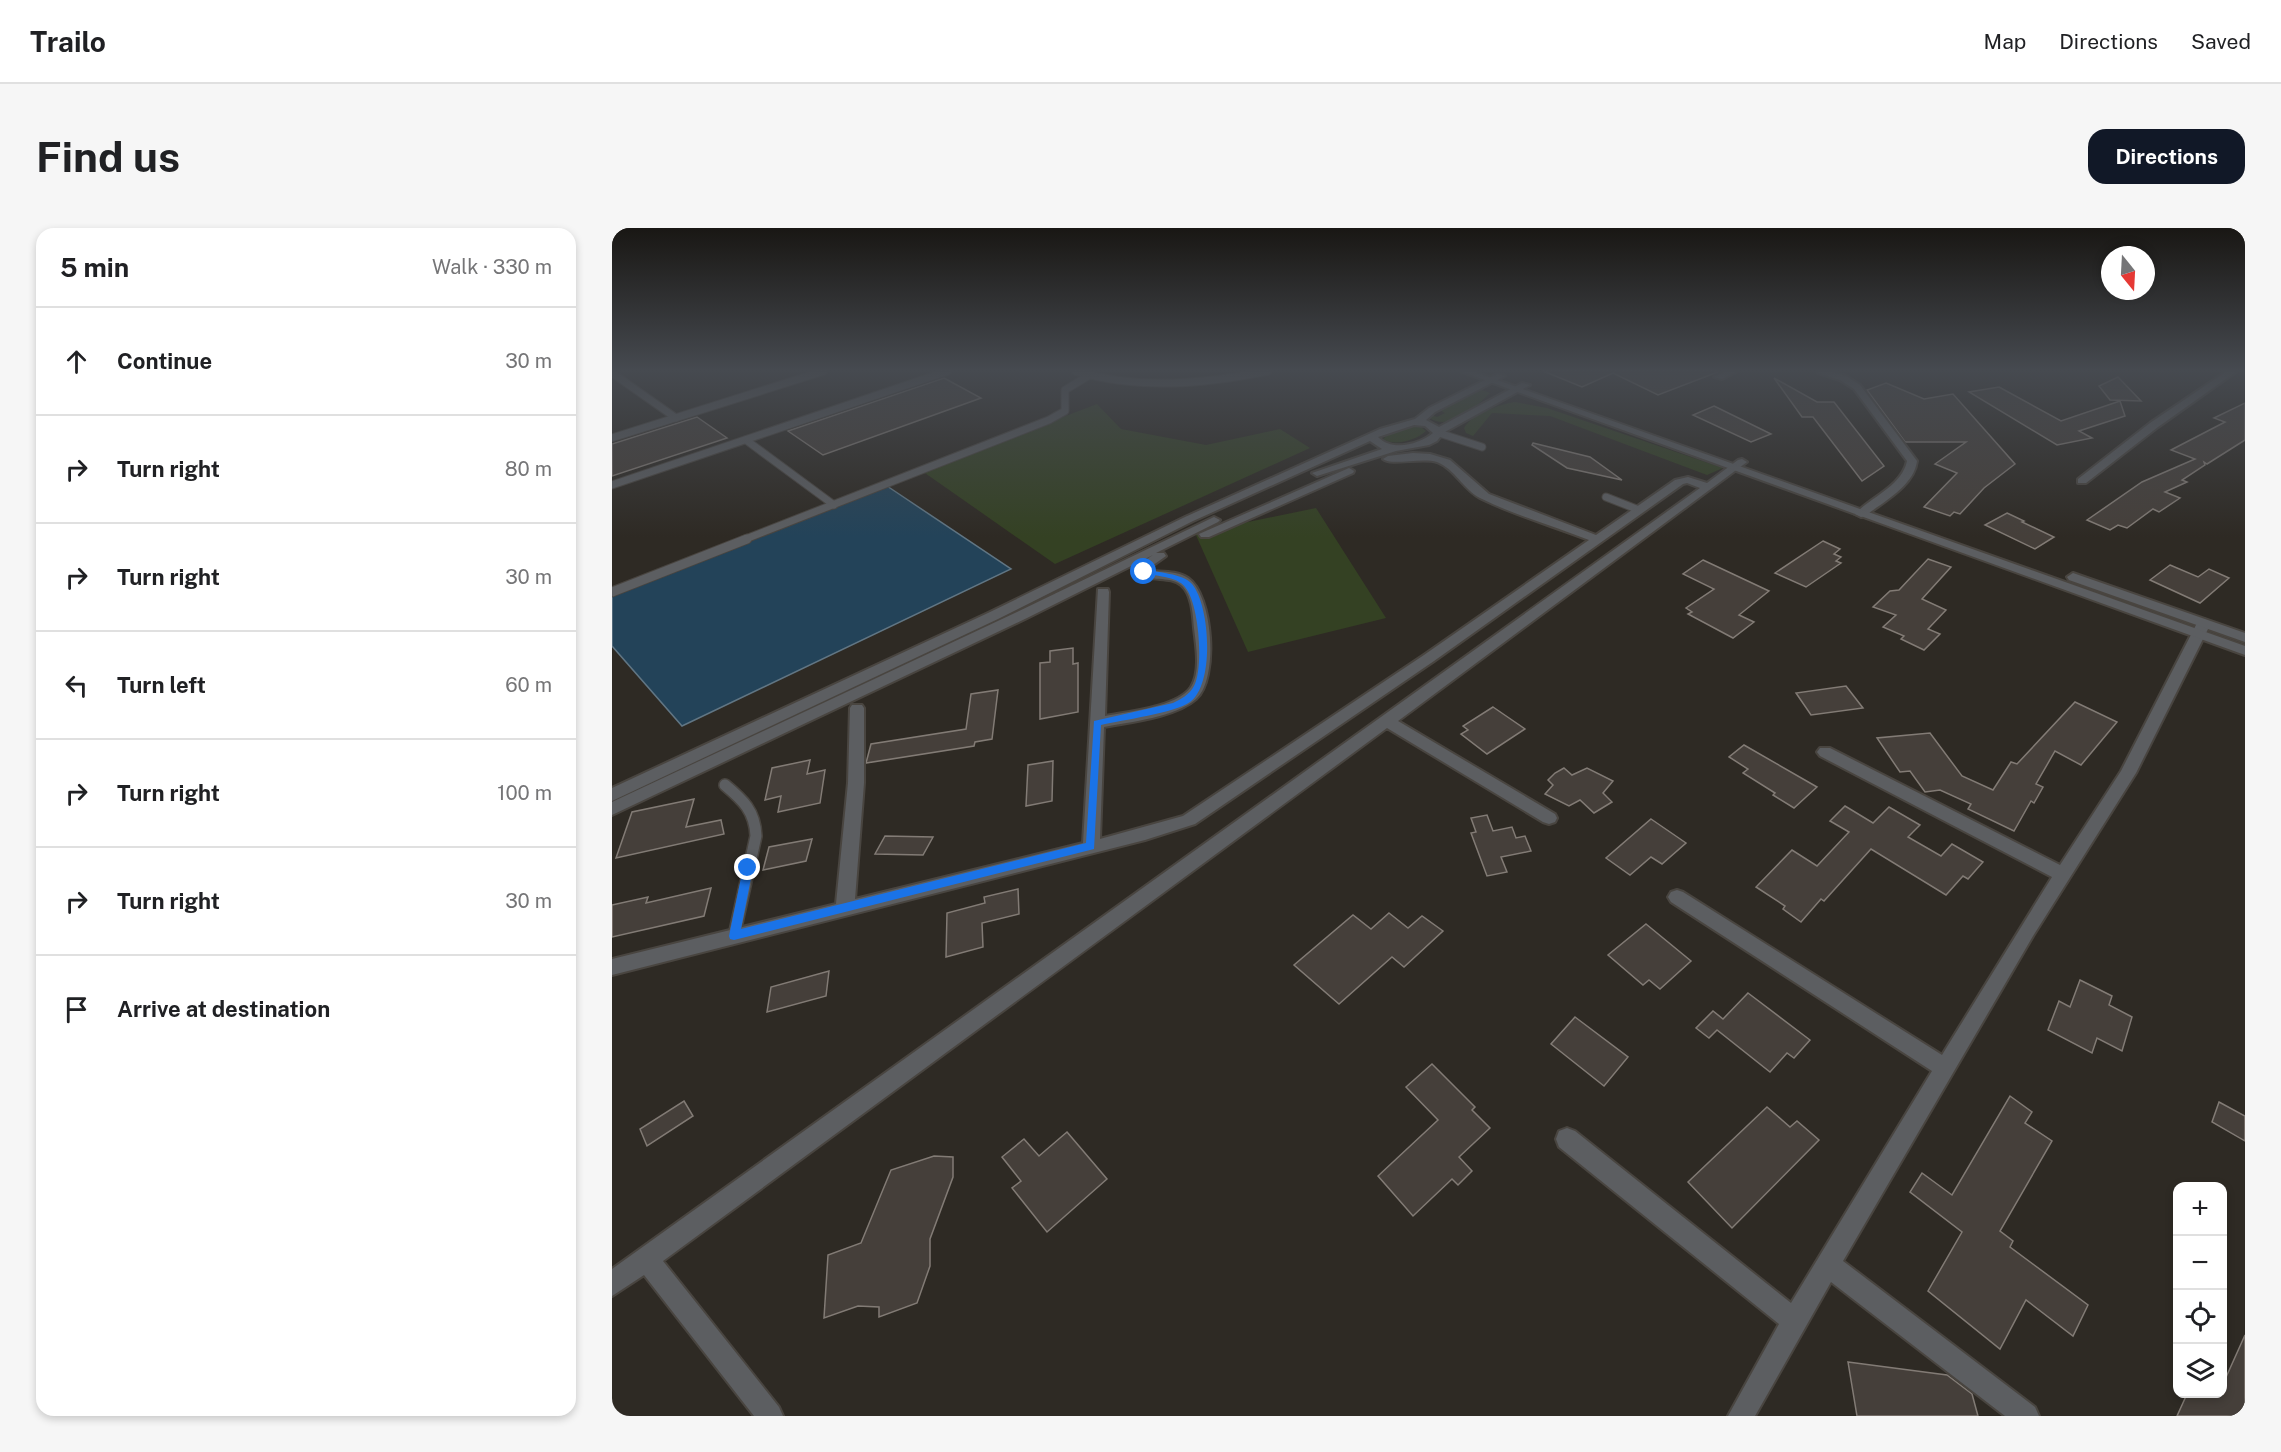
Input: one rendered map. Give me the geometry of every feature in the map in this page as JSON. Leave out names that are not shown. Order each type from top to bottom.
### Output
[{"type":"street","points":[[612,795],[993,616],[1189,519],[1395,426]]},
{"type":"street","points":[[1433,426],[1439,432]]},
{"type":"street","points":[[612,809],[1012,620],[1280,489],[1330,468],[1395,448],[1428,441],[1449,426]]},
{"type":"street","points":[[1631,426],[2201,629],[2245,651]]},
{"type":"street","points":[[1866,510],[1911,470],[1912,461],[1886,426]]},
{"type":"street","points":[[2082,481],[2152,426]]},
{"type":"street","points":[[1373,438],[1381,445],[1395,448]]},
{"type":"street","points":[[1097,723],[1175,705],[1188,699],[1198,686],[1204,661],[1200,619],[1190,587],[1182,580],[1145,573],[1143,567],[1232,521],[1351,471],[1384,459],[1436,459],[1450,465],[1473,489],[1485,496],[1599,540]]},
{"type":"street","points":[[612,1284],[1387,721],[1706,486],[1738,465]]},
{"type":"street","points":[[612,967],[1170,827],[1199,816],[1682,481],[1706,486]]},
{"type":"street","points":[[1091,846],[1103,592]]},
{"type":"street","points":[[2201,629],[2245,638]]},
{"type":"street","points":[[1742,1416],[1794,1322],[1945,1068],[2128,772],[2201,629]]},
{"type":"street","points":[[844,907],[856,783],[857,708]]},
{"type":"street","points":[[1387,721],[1549,818]]},
{"type":"street","points":[[1825,752],[2063,875]]},
{"type":"street","points":[[1677,897],[1945,1068]]},
{"type":"street","points":[[1567,1139],[1794,1322]]},
{"type":"street","points":[[646,1259],[770,1416]]},
{"type":"street","points":[[1828,1265],[2026,1416]]},
{"type":"lane","points":[[612,438],[649,426]]},
{"type":"lane","points":[[612,485],[785,426]]},
{"type":"lane","points":[[612,592],[1033,426]]},
{"type":"lane","points":[[1439,432],[1482,447]]},
{"type":"lane","points":[[746,440],[834,505]]},
{"type":"lane","points":[[1606,497],[1639,510]]},
{"type":"lane","points":[[725,785],[749,806],[757,822],[734,936]]},
{"type":"green space","points":[[1038,426],[1119,426],[1121,429],[1206,445],[1280,429],[1310,448],[1055,564],[922,471]]},
{"type":"green space","points":[[1481,426],[1473,436],[1466,433],[1464,428]]},
{"type":"green space","points":[[1578,426],[1601,426],[1723,468],[1707,475]]},
{"type":"green space","points":[[1407,427],[1421,427],[1426,431],[1405,441],[1393,442],[1383,439],[1391,432]]},
{"type":"green space","points":[[1316,508],[1386,618],[1248,652],[1195,533]]},
{"type":"water","points":[[887,486],[1011,569],[682,726],[612,646],[612,594]]},
{"type":"building","points":[[667,426],[710,426],[727,438],[612,476],[612,444]]},
{"type":"building","points":[[801,426],[902,426],[823,455],[788,431]]},
{"type":"building","points":[[1718,426],[1756,426],[1771,434],[1751,442]]},
{"type":"building","points":[[1820,426],[1853,426],[1884,466],[1862,481]]},
{"type":"building","points":[[1894,426],[1982,426],[2015,464],[1984,488],[1960,514],[1954,512],[1950,516],[1924,507],[1957,473],[1935,464],[1966,442],[1905,442]]},
{"type":"building","points":[[2026,426],[2093,426],[2079,431],[2092,438],[2057,445]]},
{"type":"building","points":[[2216,426],[2245,426],[2245,440],[2207,464],[2204,462],[2205,465],[2182,480],[2187,482],[2165,492],[2180,498],[2159,512],[2153,509],[2127,528],[2118,525],[2110,530],[2087,520],[2142,482],[2195,459],[2171,450]]},
{"type":"building","points":[[1533,443],[1590,457],[1622,480],[1567,468],[1532,445]]},
{"type":"building","points":[[2007,513],[2054,537],[2035,549],[1985,525]]},
{"type":"building","points":[[1823,541],[1840,549],[1834,554],[1841,557],[1836,561],[1841,563],[1806,587],[1775,573]]},
{"type":"building","points":[[1928,559],[1951,567],[1922,599],[1946,610],[1928,629],[1940,634],[1924,650],[1901,639],[1904,636],[1883,627],[1896,615],[1873,607],[1890,591],[1899,590]]},
{"type":"building","points":[[1703,560],[1769,591],[1739,615],[1754,622],[1733,638],[1688,614],[1692,612],[1686,608],[1714,589],[1683,574]]},
{"type":"building","points":[[2170,565],[2198,577],[2209,569],[2229,578],[2200,603],[2150,580]]},
{"type":"building","points":[[1073,648],[1073,664],[1078,663],[1078,712],[1040,719],[1040,663],[1050,662],[1050,651]]},
{"type":"building","points":[[1846,686],[1863,708],[1811,715],[1796,693]]},
{"type":"building","points":[[998,690],[992,739],[975,742],[974,746],[866,763],[871,744],[966,729],[971,694]]},
{"type":"building","points":[[2075,702],[2117,722],[2081,765],[2055,751],[2036,784],[2043,787],[2034,803],[2031,801],[2014,831],[1968,809],[1971,804],[1940,790],[1925,792],[1910,771],[1900,772],[1877,738],[1930,733],[1962,776],[1993,790],[2011,762],[2017,764]]},
{"type":"building","points":[[1493,707],[1525,729],[1487,754],[1461,734],[1468,730],[1463,726]]},
{"type":"building","points":[[1744,745],[1817,787],[1794,808],[1743,773],[1748,769],[1729,757]]},
{"type":"building","points":[[810,760],[807,774],[825,770],[820,803],[778,812],[781,796],[765,800],[772,768]]},
{"type":"building","points":[[1053,761],[1052,801],[1026,806],[1028,765]]},
{"type":"building","points":[[1564,768],[1572,775],[1587,768],[1613,781],[1603,793],[1612,802],[1594,813],[1580,800],[1569,806],[1545,794],[1553,785],[1548,780]]},
{"type":"building","points":[[694,799],[686,827],[721,820],[724,834],[616,858],[632,812]]},
{"type":"building","points":[[1845,806],[1873,823],[1889,807],[1920,825],[1908,837],[1941,856],[1952,844],[1983,862],[1968,879],[1963,876],[1946,895],[1871,849],[1824,901],[1821,899],[1801,922],[1783,909],[1785,906],[1756,887],[1792,850],[1817,866],[1849,832],[1830,821]]},
{"type":"building","points":[[1487,815],[1493,831],[1512,827],[1516,838],[1525,836],[1531,851],[1501,857],[1507,872],[1487,876],[1471,833],[1476,832],[1471,818]]},
{"type":"building","points":[[1651,819],[1686,843],[1662,864],[1651,857],[1630,875],[1606,858]]},
{"type":"building","points":[[885,836],[933,837],[923,855],[875,854]]},
{"type":"building","points":[[812,839],[806,861],[763,870],[769,847]]},
{"type":"building","points":[[711,888],[704,916],[612,937],[612,905],[648,897],[646,903]]},
{"type":"building","points":[[1018,889],[1019,914],[982,923],[983,947],[946,957],[947,913],[985,903],[984,897]]},
{"type":"building","points":[[1389,913],[1408,928],[1422,916],[1443,931],[1404,967],[1392,957],[1339,1004],[1294,965],[1353,915],[1371,929]]},
{"type":"building","points":[[1646,924],[1691,961],[1660,989],[1649,980],[1643,985],[1608,955]]},
{"type":"building","points":[[829,971],[826,996],[767,1012],[771,987]]},
{"type":"building","points":[[2080,980],[2112,996],[2109,1005],[2132,1017],[2122,1051],[2097,1038],[2092,1053],[2048,1030],[2059,1001],[2070,1007]]},
{"type":"building","points":[[1748,993],[1810,1040],[1794,1058],[1787,1053],[1770,1072],[1717,1030],[1709,1038],[1696,1028],[1713,1011],[1723,1019]]},
{"type":"building","points":[[1575,1017],[1628,1057],[1604,1086],[1551,1044]]},
{"type":"building","points":[[1432,1064],[1475,1107],[1472,1110],[1490,1128],[1459,1157],[1472,1171],[1458,1185],[1452,1179],[1413,1216],[1378,1176],[1438,1120],[1406,1087]]},
{"type":"building","points":[[2010,1096],[2032,1112],[2025,1123],[2052,1141],[2000,1231],[2013,1241],[2010,1247],[2088,1305],[2073,1336],[2026,1300],[2000,1349],[1928,1291],[1962,1232],[1910,1192],[1922,1173],[1952,1195]]},
{"type":"building","points":[[684,1101],[693,1116],[647,1146],[640,1129]]},
{"type":"building","points":[[2219,1102],[2245,1116],[2245,1141],[2212,1122]]},
{"type":"building","points":[[1767,1107],[1790,1127],[1797,1121],[1819,1140],[1732,1228],[1688,1182]]},
{"type":"building","points":[[1067,1132],[1107,1179],[1047,1232],[1012,1188],[1021,1181],[1002,1157],[1024,1139],[1039,1156]]},
{"type":"building","points":[[934,1156],[953,1157],[953,1177],[930,1239],[930,1266],[917,1303],[879,1317],[879,1307],[858,1306],[824,1318],[828,1255],[861,1243],[891,1170]]},
{"type":"building","points":[[2245,1335],[2245,1416],[2177,1416],[2185,1398],[2227,1398],[2227,1375]]},
{"type":"building","points":[[1848,1362],[1947,1375],[1972,1394],[1978,1416],[1857,1416]]},
{"type":"route","points":[[748,868],[734,936],[1091,846],[1097,723],[1175,705],[1188,699],[1195,693],[1198,686],[1204,661],[1200,619],[1190,587],[1182,580],[1144,572]]}]
